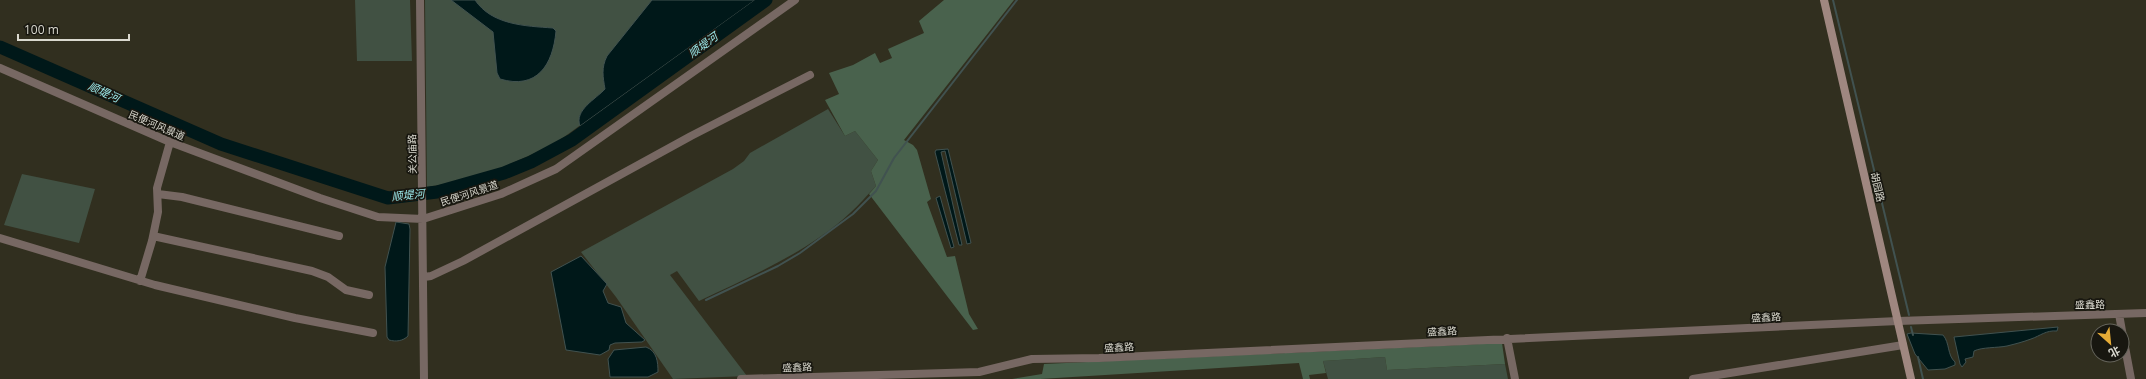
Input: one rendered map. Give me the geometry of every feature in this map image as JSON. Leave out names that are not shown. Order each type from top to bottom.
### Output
[{"type":"street","name":"关公庙路","points":[[420,0],[424,379]]},
{"type":"street","name":"民便河风景道","points":[[0,68],[170,142],[320,198],[378,217],[423,215],[501,194],[556,169],[795,0]]},
{"type":"street","name":"胡园路","points":[[1824,0],[1911,379]]},
{"type":"street","points":[[424,277],[431,276],[463,261],[691,136],[810,75]]},
{"type":"street","points":[[140,281],[153,236],[158,212],[157,188],[170,142]]},
{"type":"street","points":[[158,194],[182,197],[339,236]]},
{"type":"street","points":[[153,236],[312,271],[328,277],[346,290],[369,295]]},
{"type":"street","points":[[0,238],[140,281],[295,318],[373,333]]},
{"type":"street","name":"盛鑫路","points":[[741,379],[979,372],[1032,359],[1106,358],[1507,338],[1898,321],[2146,313]]},
{"type":"street","points":[[2119,314],[2121,323]]},
{"type":"street","points":[[1507,338],[1515,379]]},
{"type":"street","points":[[1693,379],[1903,345]]},
{"type":"street","points":[[2128,363],[2131,379]]},
{"type":"green space","points":[[355,0],[410,0],[412,61],[357,61]]},
{"type":"green space","points":[[425,0],[753,0],[553,145],[501,168],[457,182],[427,187]]},
{"type":"green space","points":[[944,0],[1014,0],[904,140],[913,145],[917,150],[931,199],[927,202],[947,257],[955,256],[969,314],[978,329],[973,330],[869,194],[876,186],[871,171],[878,160],[855,131],[845,136],[825,100],[839,94],[829,73],[853,65],[875,53],[880,63],[892,58],[888,49],[924,33],[919,21]]},
{"type":"green space","points":[[828,109],[845,136],[855,131],[878,160],[871,171],[876,186],[857,207],[834,227],[817,239],[758,273],[699,301],[677,271],[670,275],[747,376],[673,379],[616,297],[581,252],[733,169],[744,161],[750,153]]},
{"type":"green space","points":[[22,174],[95,189],[79,243],[4,225]]},
{"type":"green space","points":[[1502,343],[1505,364],[1387,370],[1385,357],[1323,361],[1326,373],[1309,375],[1310,379],[1303,379],[1299,363],[1040,379],[1012,379],[1042,374],[1044,364]]},
{"type":"green space","points":[[1385,357],[1387,370],[1505,364],[1508,379],[1328,379],[1323,361]]},
{"type":"water","points":[[451,0],[475,0],[490,15],[510,23],[553,28],[556,31],[554,43],[547,64],[541,72],[533,78],[524,81],[500,79],[497,73],[493,32]]},
{"type":"water","points":[[652,0],[755,0],[580,126],[579,120],[583,110],[605,89],[603,69],[607,56]]},
{"type":"water","points":[[948,149],[971,243],[967,244],[945,151],[941,152],[962,245],[959,245],[935,152],[936,150]]},
{"type":"water","points":[[940,196],[954,247],[951,248],[936,198]]},
{"type":"water","points":[[396,222],[409,224],[410,229],[408,336],[399,341],[389,340],[387,337],[385,267]]},
{"type":"water","points":[[581,256],[607,284],[603,291],[608,303],[621,307],[626,323],[645,340],[642,342],[615,343],[610,345],[609,350],[600,355],[566,350],[551,272]]},
{"type":"water","points":[[2058,327],[2057,331],[2046,332],[2019,343],[1974,351],[1973,357],[1965,359],[1966,362],[1962,367],[1960,364],[1954,337]]},
{"type":"water","points":[[1907,334],[1943,335],[1955,365],[1945,369],[1928,370],[1915,354]]},
{"type":"water","points":[[646,347],[655,354],[658,372],[648,377],[610,377],[608,359],[614,350]]},
{"type":"waterway","name":"顺堤河","points":[[0,47],[221,144],[388,198],[437,192],[504,173],[531,162],[572,140],[766,0]]},
{"type":"waterway","points":[[706,300],[778,266],[800,253],[853,214],[876,191],[894,158],[1017,0]]},
{"type":"waterway","points":[[1833,0],[1909,315]]},
{"type":"waterway","points":[[1911,327],[1913,335]]},
{"type":"waterway","points":[[1918,357],[1923,379]]}]
